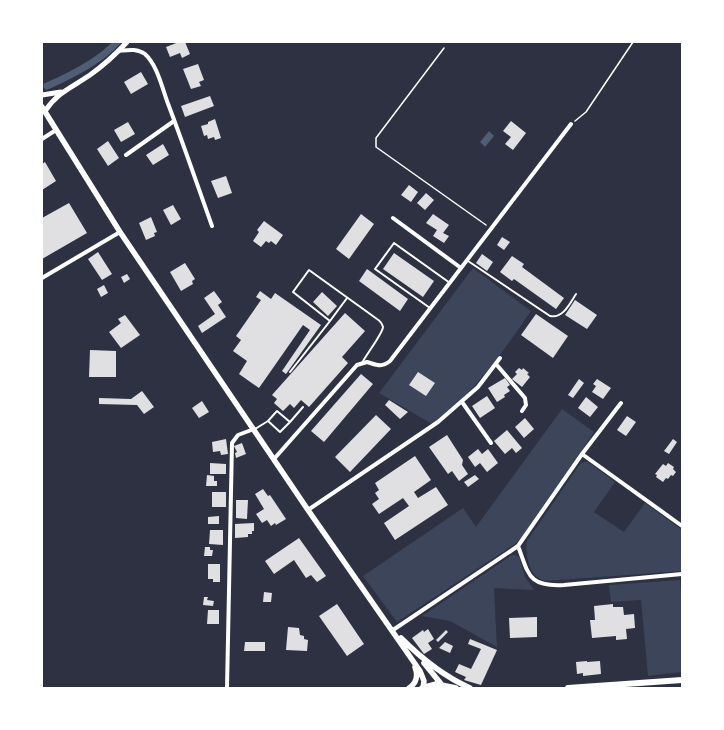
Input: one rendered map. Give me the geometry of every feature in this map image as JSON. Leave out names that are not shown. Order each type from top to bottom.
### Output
[{"type":"main road","points":[[43,109],[120,232],[308,510],[393,630],[423,678],[423,688],[431,685],[442,684],[456,688]]},
{"type":"main road","points":[[393,630],[421,658],[442,684]]},
{"type":"main road","points":[[421,658],[440,672],[470,688]]},
{"type":"main road","points":[[409,688],[414,684],[417,678],[414,662]]},
{"type":"main road","points":[[568,688],[682,680]]},
{"type":"street","points":[[43,109],[62,92],[94,72],[128,42]]},
{"type":"street","points":[[118,51],[139,51],[150,60],[212,226]]},
{"type":"street","points":[[42,95],[62,92]]},
{"type":"street","points":[[126,155],[174,121]]},
{"type":"street","points":[[274,459],[354,368],[362,362],[368,362],[379,366],[388,362],[572,124]]},
{"type":"street","points":[[42,139],[56,130]]},
{"type":"street","points":[[393,218],[461,268]]},
{"type":"street","points":[[42,278],[120,232]]},
{"type":"street","points":[[308,510],[430,428],[478,387],[500,358]]},
{"type":"street","points":[[496,364],[525,398],[526,405],[522,411]]},
{"type":"street","points":[[462,402],[492,444]]},
{"type":"street","points":[[393,630],[518,546],[582,454],[621,403]]},
{"type":"street","points":[[227,688],[232,444],[238,435],[254,430]]},
{"type":"street","points":[[582,454],[682,526]]},
{"type":"street","points":[[518,546],[531,577],[537,582],[546,586],[682,574]]},
{"type":"lane","points":[[430,308],[375,269],[394,243],[450,283]]},
{"type":"lane","points":[[467,260],[550,316],[556,317],[562,314],[576,294]]},
{"type":"lane","points":[[330,321],[293,292],[309,270],[377,319],[383,326],[380,335],[362,362]]},
{"type":"lane","points":[[290,372],[347,298]]},
{"type":"lane","points":[[268,421],[280,432],[303,407]]},
{"type":"lane","points":[[254,430],[268,421],[277,411],[290,422]]},
{"type":"path","points":[[572,124],[586,112],[633,42]]},
{"type":"path","points":[[444,48],[376,138],[376,147],[491,228]]},
{"type":"shaded area","points":[[489,131],[494,136],[485,147],[480,142]]},
{"type":"shaded area","points":[[473,268],[531,311],[498,357],[474,386],[461,400],[432,424],[379,393]]},
{"type":"shaded area","points":[[562,409],[594,432],[526,533],[515,544],[397,622],[363,576],[463,508],[476,527]]},
{"type":"shaded area","points":[[588,462],[615,482],[594,512],[624,532],[645,503],[682,530],[682,571],[545,581],[535,575],[530,567],[526,549],[527,541],[580,464]]},
{"type":"shaded area","points":[[512,555],[519,557],[525,577],[534,590],[494,588],[497,647],[450,621],[422,616]]},
{"type":"shaded area","points":[[680,580],[682,607],[682,672],[648,676],[641,600],[611,602],[609,585]]},
{"type":"building","points":[[179,42],[185,42],[190,54],[182,58],[180,53],[170,57],[166,47]]},
{"type":"building","points":[[198,64],[204,80],[199,82],[201,86],[191,89],[183,69]]},
{"type":"building","points":[[141,72],[148,84],[131,94],[124,82]]},
{"type":"building","points":[[210,96],[214,106],[185,117],[181,106]]},
{"type":"building","points":[[215,119],[221,138],[215,140],[214,137],[208,139],[207,135],[204,136],[201,126],[208,124],[208,122]]},
{"type":"building","points":[[511,121],[526,133],[513,150],[505,144],[511,137],[503,131]]},
{"type":"building","points":[[128,122],[135,134],[121,142],[114,130]]},
{"type":"building","points":[[108,141],[119,158],[108,166],[97,149]]},
{"type":"building","points":[[163,144],[169,155],[153,165],[146,155]]},
{"type":"building","points":[[45,162],[56,181],[42,190],[42,164]]},
{"type":"building","points":[[226,176],[232,193],[218,198],[211,181]]},
{"type":"building","points":[[409,185],[418,192],[411,202],[401,195]]},
{"type":"building","points":[[426,193],[434,200],[425,210],[417,203]]},
{"type":"building","points":[[69,203],[87,233],[42,259],[42,218]]},
{"type":"building","points":[[173,205],[181,219],[171,225],[163,210]]},
{"type":"building","points":[[361,214],[374,224],[349,259],[336,249]]},
{"type":"building","points":[[433,214],[449,225],[443,233],[449,236],[444,243],[433,236],[437,230],[426,223]]},
{"type":"building","points":[[151,217],[157,232],[154,233],[155,236],[146,240],[139,223]]},
{"type":"building","points":[[264,221],[283,235],[276,245],[271,241],[269,243],[266,241],[261,247],[253,241],[259,232],[257,230]]},
{"type":"building","points":[[502,237],[510,242],[504,250],[497,245]]},
{"type":"building","points":[[98,252],[112,274],[102,280],[88,259]]},
{"type":"building","points":[[394,253],[434,281],[423,297],[383,269]]},
{"type":"building","points":[[482,254],[493,262],[487,271],[476,263]]},
{"type":"building","points":[[512,256],[524,264],[522,267],[564,298],[556,309],[514,279],[512,281],[500,272]]},
{"type":"building","points":[[185,263],[195,279],[192,281],[193,284],[181,291],[170,272]]},
{"type":"building","points":[[367,269],[408,299],[400,311],[359,281]]},
{"type":"building","points":[[127,274],[130,279],[124,283],[121,277]]},
{"type":"building","points":[[104,285],[108,293],[101,297],[97,289]]},
{"type":"building","points":[[214,291],[222,302],[218,305],[226,317],[202,333],[198,326],[215,314],[204,298]]},
{"type":"building","points":[[260,291],[271,299],[275,293],[321,325],[286,374],[282,371],[310,330],[303,325],[259,388],[239,374],[247,361],[233,351],[241,340],[236,336],[261,300],[256,297]]},
{"type":"building","points":[[322,292],[337,306],[328,316],[313,302]]},
{"type":"building","points":[[575,300],[597,315],[587,329],[565,315]]},
{"type":"building","points":[[345,313],[365,331],[342,357],[348,363],[309,407],[301,400],[294,408],[290,404],[283,411],[274,403],[277,399],[272,395]]},
{"type":"building","points":[[536,314],[568,336],[553,358],[521,335]]},
{"type":"building","points":[[125,315],[140,335],[121,348],[109,332],[121,323],[118,319]]},
{"type":"building","points":[[90,350],[116,351],[116,377],[89,377]]},
{"type":"building","points":[[519,368],[522,370],[523,368],[529,373],[527,374],[530,377],[522,387],[512,379],[517,374],[515,372]]},
{"type":"building","points":[[418,372],[435,383],[426,396],[409,385]]},
{"type":"building","points":[[361,374],[373,384],[324,442],[311,431]]},
{"type":"building","points":[[505,378],[510,385],[507,387],[510,391],[504,395],[505,397],[497,402],[488,388]]},
{"type":"building","points":[[579,379],[584,383],[573,398],[568,395]]},
{"type":"building","points":[[597,379],[611,388],[603,399],[592,392],[596,386],[593,384]]},
{"type":"building","points":[[142,391],[154,407],[144,414],[137,405],[99,404],[99,398],[131,399]]},
{"type":"building","points":[[487,396],[495,408],[480,418],[472,406]]},
{"type":"building","points":[[586,397],[598,407],[590,417],[578,408]]},
{"type":"building","points":[[389,400],[408,412],[400,419],[385,405]]},
{"type":"building","points":[[202,401],[209,412],[199,418],[192,408]]},
{"type":"building","points":[[376,415],[391,429],[350,472],[335,457]]},
{"type":"building","points":[[627,416],[636,422],[626,436],[617,430]]},
{"type":"building","points":[[525,418],[534,429],[524,438],[515,427]]},
{"type":"building","points":[[507,430],[522,448],[516,453],[512,448],[505,454],[494,441]]},
{"type":"building","points":[[447,435],[463,460],[462,465],[468,474],[459,481],[452,471],[448,474],[429,447]]},
{"type":"building","points":[[226,439],[228,454],[221,455],[220,451],[213,452],[212,442]]},
{"type":"building","points":[[673,439],[677,442],[669,454],[664,451]]},
{"type":"building","points":[[242,443],[246,454],[236,458],[235,453],[237,452],[234,446]]},
{"type":"building","points":[[478,449],[482,454],[488,449],[498,463],[487,472],[480,463],[475,467],[468,457]]},
{"type":"building","points":[[415,456],[431,480],[414,492],[418,498],[436,487],[448,505],[395,540],[384,523],[409,506],[403,498],[379,514],[372,504],[379,499],[375,493],[379,490],[375,483]]},
{"type":"building","points":[[210,463],[226,464],[226,474],[210,474]]},
{"type":"building","points":[[668,463],[674,467],[673,469],[676,472],[668,479],[666,478],[663,482],[656,477],[657,475],[655,474],[663,464],[666,466]]},
{"type":"building","points":[[207,475],[214,476],[214,481],[217,481],[217,486],[206,486]]},
{"type":"building","points":[[475,475],[479,479],[468,487],[464,482]]},
{"type":"building","points":[[263,489],[268,496],[270,495],[286,519],[276,525],[275,523],[271,526],[267,520],[262,523],[256,514],[264,509],[255,494]]},
{"type":"building","points":[[212,492],[226,492],[226,507],[212,507]]},
{"type":"building","points":[[236,500],[248,500],[247,519],[236,518]]},
{"type":"building","points":[[219,516],[219,524],[208,524],[208,517]]},
{"type":"building","points":[[254,523],[254,531],[252,531],[252,534],[248,534],[248,537],[235,538],[235,524]]},
{"type":"building","points":[[210,530],[223,530],[223,545],[209,544]]},
{"type":"building","points":[[299,538],[326,576],[317,582],[311,575],[306,578],[294,560],[274,574],[265,561]]},
{"type":"building","points":[[205,547],[210,547],[210,550],[213,550],[212,556],[204,556]]},
{"type":"building","points":[[208,564],[220,564],[220,582],[213,582],[213,579],[208,579]]},
{"type":"building","points":[[264,592],[272,593],[271,602],[263,602]]},
{"type":"building","points":[[204,597],[208,597],[207,600],[214,601],[213,606],[203,605]]},
{"type":"building","points":[[337,604],[364,644],[347,656],[319,616]]},
{"type":"building","points":[[613,604],[613,607],[623,607],[624,615],[634,614],[635,628],[626,629],[627,639],[616,640],[616,636],[592,638],[590,620],[595,620],[594,606]]},
{"type":"building","points":[[208,610],[219,610],[219,624],[207,624]]},
{"type":"building","points":[[537,617],[537,637],[510,638],[509,618]]},
{"type":"building","points":[[288,627],[299,628],[300,635],[304,636],[304,639],[308,640],[307,651],[286,650]]},
{"type":"building","points":[[428,629],[434,639],[428,643],[432,649],[424,654],[412,638],[423,630],[424,632]]},
{"type":"building","points":[[446,630],[448,632],[438,642],[436,640]]},
{"type":"building","points":[[470,639],[497,650],[481,685],[464,680],[466,677],[455,672],[459,664],[471,669],[481,649],[468,644]]},
{"type":"building","points":[[245,642],[265,642],[265,651],[244,651]]},
{"type":"building","points":[[445,642],[453,646],[450,653],[439,648]]},
{"type":"building","points":[[600,661],[601,674],[583,676],[583,673],[577,674],[576,662]]},
{"type":"waterway","points":[[47,86],[75,73],[93,62],[117,42]]}]
